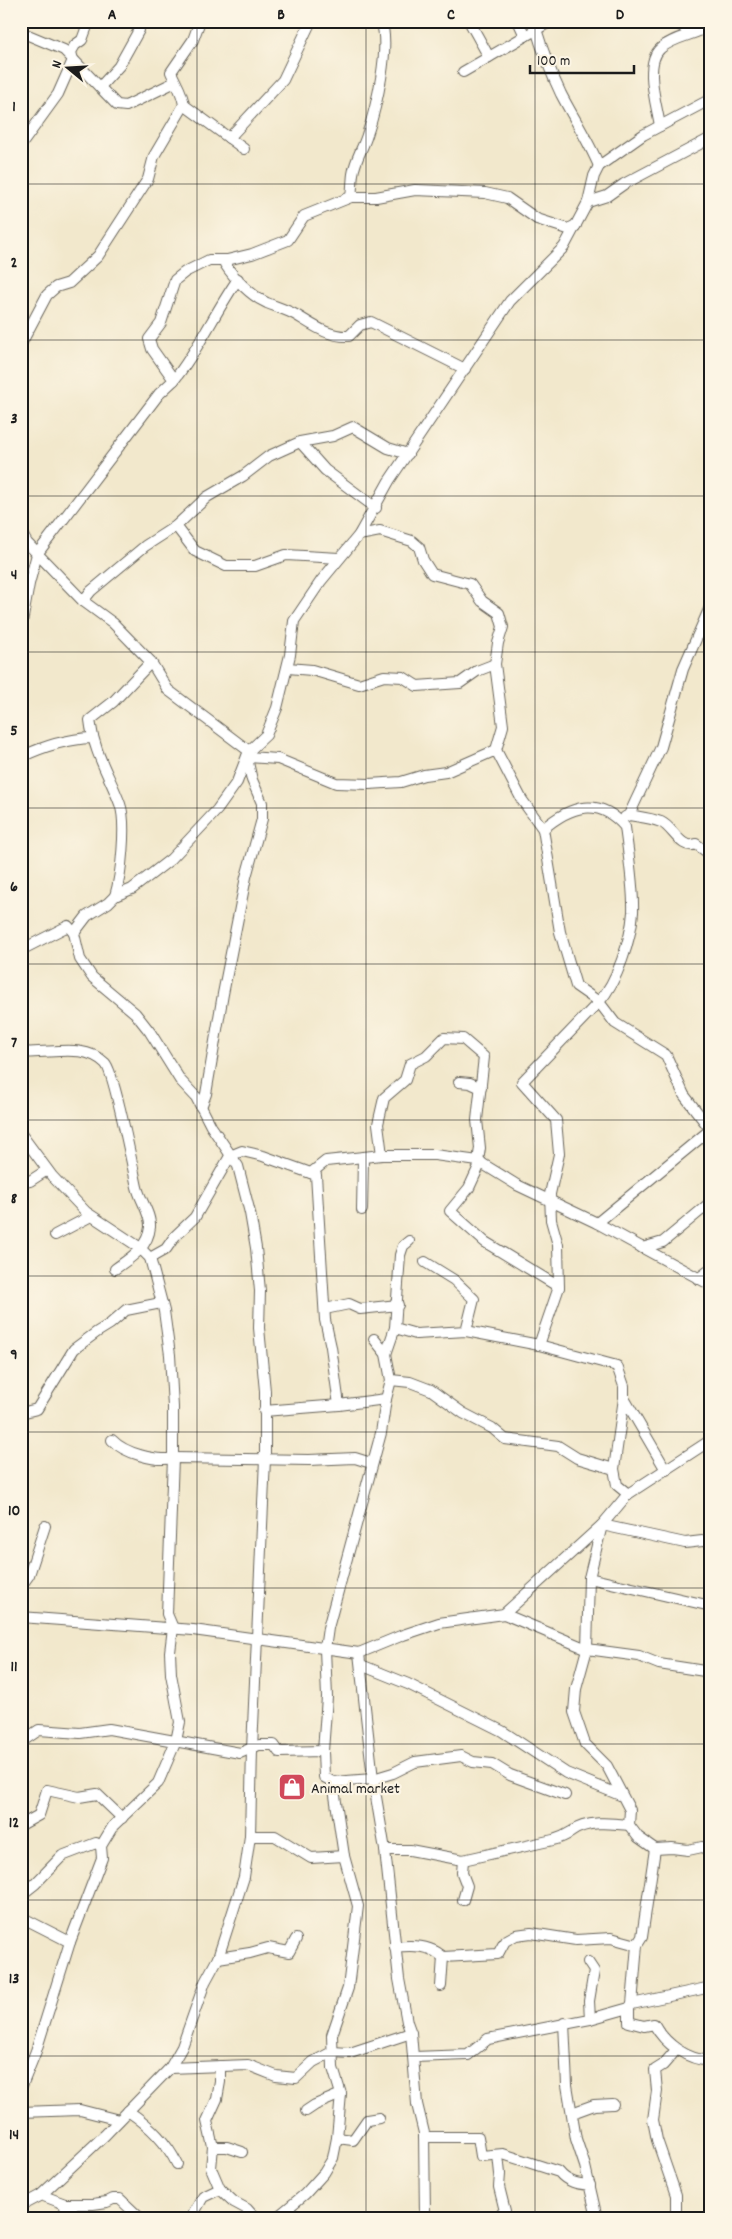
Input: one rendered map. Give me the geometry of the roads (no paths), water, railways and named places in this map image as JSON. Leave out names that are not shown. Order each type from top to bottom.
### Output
[{"type":"street","points":[[21,145],[58,94],[73,60],[71,52],[74,44],[82,40],[89,21]]},
{"type":"street","points":[[21,344],[46,295],[56,287],[68,283],[98,256],[148,179],[154,156],[184,105],[181,90],[171,72],[193,40],[200,21]]},
{"type":"street","points":[[229,138],[283,80],[311,21]]},
{"type":"street","points":[[351,198],[353,174],[371,123],[385,52],[384,31],[381,21]]},
{"type":"street","points":[[469,21],[489,57]]},
{"type":"street","points":[[518,21],[525,36]]},
{"type":"street","points":[[463,72],[551,21]]},
{"type":"street","points":[[676,21],[690,33]]},
{"type":"street","points":[[660,126],[652,81],[652,64],[660,48],[711,25]]},
{"type":"street","points":[[100,87],[119,66],[139,30]]},
{"type":"street","points":[[536,30],[546,61],[562,95],[587,138],[599,166]]},
{"type":"street","points":[[21,32],[64,50],[117,105],[126,106],[175,82]]},
{"type":"street","points":[[74,933],[87,916],[108,903],[115,896],[132,889],[151,876],[188,842],[217,810],[237,782],[248,754],[266,735],[277,708],[288,668],[294,621],[320,581],[359,535],[390,481],[510,301],[564,248],[588,202],[594,176],[599,166],[660,126],[711,99]]},
{"type":"street","points":[[184,105],[244,149]]},
{"type":"street","points":[[588,202],[607,196],[624,184],[711,138]]},
{"type":"street","points":[[174,380],[152,349],[149,339],[161,323],[175,280],[192,267],[209,260],[228,260],[252,254],[288,240],[304,216],[351,198],[376,197],[415,190],[485,193],[507,198],[537,219],[553,225],[568,229],[576,225]]},
{"type":"street","points":[[228,260],[225,264],[238,279],[265,302],[336,336],[349,336],[360,324],[371,322],[465,369]]},
{"type":"street","points":[[21,628],[25,584],[37,554],[159,394],[185,367],[201,337],[212,325],[218,308],[238,279]]},
{"type":"street","points":[[83,601],[91,591],[124,563],[176,526],[207,497],[243,476],[269,456],[300,442],[333,436],[353,427],[388,448],[408,454]]},
{"type":"street","points":[[300,442],[325,470],[376,508]]},
{"type":"street","points":[[176,526],[195,551],[226,566],[255,566],[286,555],[340,558]]},
{"type":"street","points":[[359,535],[380,531],[407,538],[419,547],[423,560],[432,574],[470,584],[482,601],[499,613],[503,626],[495,664],[503,726],[496,750],[522,800],[543,829],[560,932],[576,986],[599,1002],[615,1023],[666,1055],[684,1095],[711,1130],[597,1224]]},
{"type":"street","points":[[21,532],[27,544],[83,601],[113,623],[151,662],[168,690],[248,754],[278,759],[336,784],[369,784],[401,782],[424,775],[446,772],[496,750]]},
{"type":"street","points":[[630,815],[660,747],[683,669],[711,605]]},
{"type":"street","points":[[115,896],[120,881],[123,828],[121,805],[106,776],[92,738],[90,720],[117,698],[151,662]]},
{"type":"street","points":[[288,668],[312,670],[359,684],[384,676],[403,677],[417,686],[460,683],[477,671],[495,664]]},
{"type":"street","points":[[21,757],[70,739],[92,738]]},
{"type":"street","points":[[201,1107],[206,1094],[222,994],[246,877],[262,819],[262,803],[252,780],[248,754]]},
{"type":"street","points":[[543,829],[559,816],[578,808],[613,810],[622,818],[630,815],[663,823],[673,830],[677,838],[686,845],[692,846],[696,844],[711,856]]},
{"type":"street","points":[[539,1345],[559,1288],[558,1246],[550,1201],[552,1177],[558,1154],[556,1120],[522,1082],[608,992],[625,951],[633,912],[625,827],[616,816],[599,808]]},
{"type":"street","points":[[21,950],[68,926],[74,933],[80,959],[92,977],[135,1013],[150,1032],[180,1080],[196,1097],[230,1156],[238,1166],[250,1213],[256,1248],[260,1291],[259,1328],[265,1391],[265,1460],[256,1640],[250,1836],[244,1877],[218,1958],[206,1982],[182,2047],[170,2068],[41,2195],[22,2206],[21,2200]]},
{"type":"street","points":[[382,1155],[378,1124],[384,1098],[405,1080],[410,1064],[426,1056],[444,1038],[463,1039],[484,1057],[477,1120],[480,1148],[479,1162],[470,1188],[450,1211],[485,1242],[559,1288]]},
{"type":"street","points":[[21,1052],[90,1052],[106,1063],[126,1133],[138,1192],[149,1219],[150,1228],[141,1249],[115,1269]]},
{"type":"street","points":[[459,1082],[470,1083],[481,1088]]},
{"type":"street","points":[[21,1134],[47,1170],[91,1216],[141,1249],[150,1258],[161,1303],[170,1355],[173,1458],[167,1614],[173,1628],[170,1652],[171,1674],[180,1722],[176,1741],[158,1784],[113,1826],[100,1846],[102,1858],[70,1942],[36,2052],[21,2088]]},
{"type":"street","points":[[150,1258],[166,1249],[175,1236],[195,1217],[230,1156],[242,1151],[263,1156],[316,1175],[318,1180],[325,1320],[331,1347],[339,1405]]},
{"type":"street","points":[[311,1174],[326,1161],[382,1155],[419,1154],[458,1157],[479,1162],[517,1185],[597,1224],[711,1285]]},
{"type":"street","points":[[362,1210],[363,1157]]},
{"type":"street","points":[[21,1182],[30,1182],[47,1170]]},
{"type":"street","points":[[642,1248],[663,1242],[711,1202]]},
{"type":"street","points":[[54,1235],[91,1216]]},
{"type":"street","points":[[386,1354],[395,1328],[400,1255],[402,1246],[409,1241]]},
{"type":"street","points":[[425,1262],[454,1280],[474,1299],[466,1331]]},
{"type":"street","points":[[698,1279],[711,1269]]},
{"type":"street","points":[[21,1413],[36,1409],[74,1349],[82,1342],[110,1324],[126,1310],[161,1303]]},
{"type":"street","points":[[325,1310],[349,1304],[360,1309],[398,1305]]},
{"type":"street","points":[[395,1328],[416,1334],[466,1331],[539,1345],[617,1366],[624,1386],[624,1398],[614,1469],[617,1485],[628,1494]]},
{"type":"street","points":[[374,1339],[386,1354],[391,1380],[386,1398],[381,1433],[328,1628],[325,1649],[324,1776],[333,1782],[373,1778],[393,1772],[414,1762],[461,1756],[473,1762],[492,1764],[516,1778],[565,1795]]},
{"type":"street","points":[[391,1380],[410,1382],[431,1390],[463,1413],[492,1428],[505,1439],[558,1446],[577,1458],[614,1469]]},
{"type":"street","points":[[264,1411],[339,1405],[386,1398]]},
{"type":"street","points":[[624,1398],[666,1470]]},
{"type":"street","points":[[112,1440],[119,1447],[163,1460],[173,1458],[265,1460],[355,1458],[372,1463]]},
{"type":"street","points":[[504,1614],[602,1525],[628,1494],[711,1440]]},
{"type":"street","points":[[602,1525],[685,1544],[711,1540]]},
{"type":"street","points":[[602,1525],[589,1578],[587,1649],[576,1689],[574,1712],[585,1744],[607,1766],[630,1810],[629,1826],[638,1838],[655,1849],[672,1848],[688,1850],[702,1847],[711,1850]]},
{"type":"street","points":[[21,1586],[29,1575],[44,1526]]},
{"type":"street","points":[[589,1578],[711,1606]]},
{"type":"street","points":[[21,1617],[173,1628],[359,1654],[403,1635],[438,1623],[504,1614],[587,1649],[639,1656],[659,1664],[711,1672]]},
{"type":"street","points":[[359,1654],[362,1665],[373,1778],[384,1850],[395,1948],[406,2022],[414,2057],[417,2104],[424,2136],[425,2218]]},
{"type":"street","points":[[362,1665],[454,1705],[502,1731],[566,1773],[620,1794]]},
{"type":"street","points":[[21,1742],[39,1730],[52,1729],[80,1733],[109,1729],[240,1753],[259,1745],[274,1745],[279,1752],[323,1751]]},
{"type":"street","points":[[276,2218],[305,2194],[324,2174],[332,2158],[337,2138],[341,2094],[333,2068],[332,2035],[348,1988],[358,1906],[344,1856],[333,1782]]},
{"type":"street","points":[[21,1825],[39,1815],[47,1790],[79,1797],[97,1794],[122,1818]]},
{"type":"street","points":[[384,1850],[410,1850],[463,1860],[553,1840],[567,1836],[571,1831],[605,1822],[629,1826]]},
{"type":"street","points":[[250,1836],[275,1836],[312,1858],[344,1856]]},
{"type":"street","points":[[21,1896],[62,1856],[81,1847],[96,1843],[100,1846]]},
{"type":"street","points":[[655,1849],[642,1937],[637,1945],[629,2022],[644,2026],[654,2024],[659,2033],[676,2050],[711,2061]]},
{"type":"street","points":[[463,1860],[462,1873],[467,1886],[463,1900]]},
{"type":"street","points":[[21,1917],[70,1942]]},
{"type":"street","points":[[395,1948],[407,1946],[436,1950],[443,1957],[498,1954],[505,1941],[516,1935],[531,1933],[576,1940],[611,1938],[637,1945]]},
{"type":"street","points":[[218,1958],[268,1948],[289,1952],[296,1939]]},
{"type":"street","points":[[441,1986],[443,1957]]},
{"type":"street","points":[[588,1962],[594,1970],[589,2001],[590,2019]]},
{"type":"street","points":[[414,2057],[436,2058],[468,2055],[488,2039],[590,2019],[630,2006],[711,1987]]},
{"type":"street","points":[[564,2023],[567,2085],[576,2139],[598,2218]]},
{"type":"street","points":[[170,2068],[248,2065],[276,2076],[296,2078],[313,2062],[332,2052],[350,2052],[410,2033]]},
{"type":"street","points":[[676,2050],[663,2065],[655,2070],[654,2076],[657,2091],[653,2120],[657,2140],[676,2195],[676,2218]]},
{"type":"street","points":[[220,2066],[217,2099],[207,2121],[213,2147],[211,2168],[220,2189],[234,2202],[247,2209],[255,2218]]},
{"type":"street","points":[[306,2111],[341,2094]]},
{"type":"street","points":[[572,2113],[594,2105],[613,2104]]},
{"type":"street","points":[[21,2112],[80,2110],[119,2120]]},
{"type":"street","points":[[128,2111],[154,2132],[170,2149],[177,2164]]},
{"type":"street","points":[[337,2138],[353,2140],[367,2120],[379,2118]]},
{"type":"street","points":[[424,2136],[478,2138],[481,2156],[503,2154],[559,2172],[564,2178],[576,2183],[590,2185]]},
{"type":"street","points":[[213,2147],[226,2147],[242,2152]]},
{"type":"street","points":[[496,2218],[505,2211],[498,2188],[500,2174],[498,2155]]},
{"type":"street","points":[[191,2218],[203,2198],[220,2189]]},
{"type":"street","points":[[41,2195],[64,2204],[93,2204],[120,2199],[140,2218]]},
{"type":"street","points":[[64,2204],[66,2218]]},
{"type":"place","name":"Animal market","points":[[292,1787]]}]
